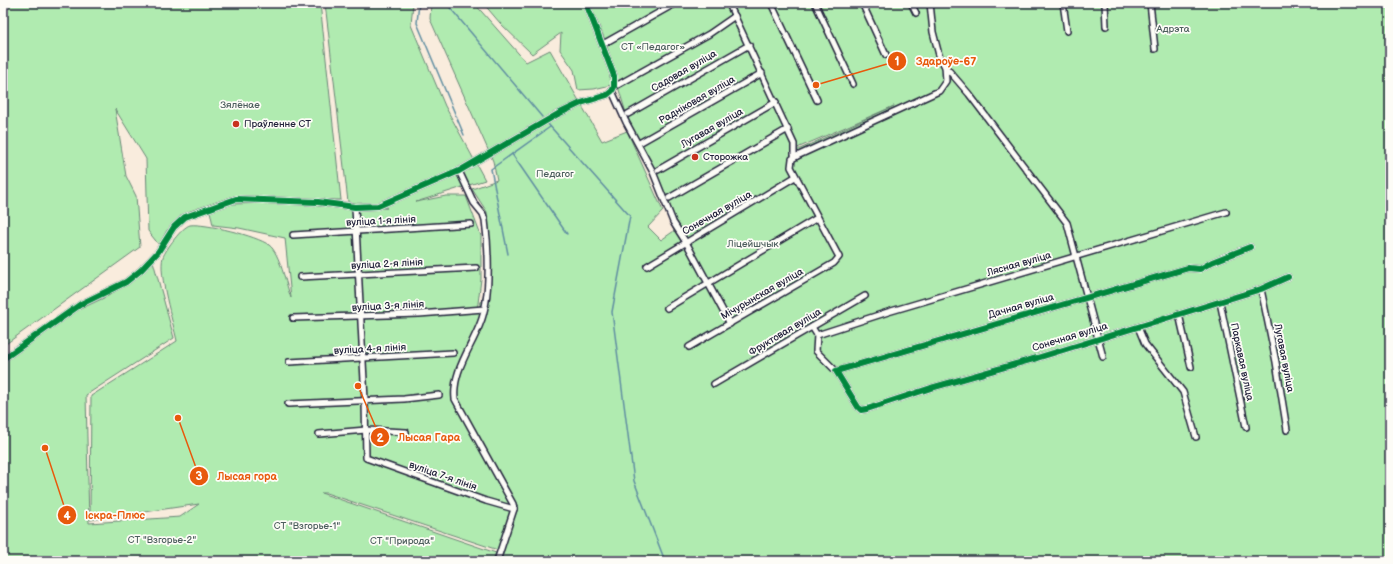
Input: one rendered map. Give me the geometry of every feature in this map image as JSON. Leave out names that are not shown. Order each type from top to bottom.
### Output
[{"type":"street","points":[[603,44],[676,3]]},
{"type":"street","points":[[730,3],[788,129],[795,147],[794,155],[797,156]]},
{"type":"street","points":[[771,3],[817,100]]},
{"type":"street","points":[[815,3],[853,84]]},
{"type":"street","points":[[862,3],[886,55]]},
{"type":"street","points":[[911,3],[916,13]]},
{"type":"street","points":[[930,3],[933,32],[939,55],[944,65],[969,94],[1067,223],[1100,339],[1103,357]]},
{"type":"street","points":[[1063,3],[1067,31]]},
{"type":"street","points":[[1105,3],[1106,26]]},
{"type":"street","points":[[1150,3],[1155,49]]},
{"type":"street","points":[[588,4],[611,67],[613,89],[626,122],[653,172],[673,222],[709,283],[730,324]]},
{"type":"street","points":[[3,359],[81,304],[126,282],[141,270],[158,252],[174,227],[185,217],[236,199],[318,202],[355,207],[378,206],[460,171],[558,114],[613,89],[710,34],[735,16]]},
{"type":"street","name":"Садовая вуліца","points":[[628,114],[749,45]]},
{"type":"street","points":[[667,308],[817,218],[796,177],[791,163],[792,159],[939,91],[946,81],[944,65]]},
{"type":"street","name":"Радніковая вуліца","points":[[641,142],[762,74]]},
{"type":"street","name":"Лугавая вуліца","points":[[658,170],[776,102]]},
{"type":"street","points":[[669,198],[788,129]]},
{"type":"street","points":[[460,171],[474,203],[483,214],[485,220],[487,294],[481,323],[464,358],[454,391],[455,399],[514,509],[497,561]]},
{"type":"street","name":"Сонечная вуліца","points":[[647,266],[796,177]]},
{"type":"street","points":[[355,207],[366,430]]},
{"type":"street","name":"Лясная вуліца","points":[[817,335],[888,312],[1226,212]]},
{"type":"street","name":"Мічурынская вуліца","points":[[689,346],[834,264],[838,259],[838,254],[817,218]]},
{"type":"street","name":"вуліца 1-я лінія","points":[[293,235],[471,224]]},
{"type":"street","name":"Дачная вуліца","points":[[836,371],[1188,268],[1200,269],[1212,262],[1250,247]]},
{"type":"street","name":"вуліца 2-я лінія","points":[[300,277],[476,268]]},
{"type":"street","name":"Сонечная вуліца","points":[[836,371],[858,407],[861,410],[868,409],[931,388],[1100,339],[1220,302],[1261,289],[1288,277]]},
{"type":"street","name":"Лугавая вуліца","points":[[1261,289],[1276,362],[1287,430]]},
{"type":"street","name":"Фруктовая вуліца","points":[[714,384],[865,296]]},
{"type":"street","name":"Паркавая вуліца","points":[[1220,302],[1246,427]]},
{"type":"street","name":"вуліца 3-я лінія","points":[[293,318],[361,316],[484,309]]},
{"type":"street","points":[[1178,314],[1191,367]]},
{"type":"street","points":[[812,327],[817,335],[816,351],[836,371]]},
{"type":"street","points":[[1138,327],[1145,344],[1183,392],[1196,437]]},
{"type":"street","name":"вуліца 4-я лінія","points":[[288,362],[452,353]]},
{"type":"street","points":[[288,404],[439,395]]},
{"type":"street","points":[[319,434],[366,430],[406,432]]},
{"type":"street","name":"вуліца 7-я лінія","points":[[366,430],[366,458],[486,501],[514,509]]},
{"type":"green space","name":"Зялёнае","points":[[3,3],[320,3],[341,200],[234,196],[190,211],[183,215],[167,230],[159,245],[148,231],[146,159],[115,109],[126,176],[136,196],[140,247],[3,346]]},
{"type":"green space","points":[[325,3],[413,3],[411,25],[445,106],[485,180],[416,202],[446,196],[466,196],[481,236],[481,279],[477,311],[488,286],[487,212],[472,189],[497,180],[493,161],[430,19],[431,3],[474,3],[526,62],[550,50],[602,141],[627,131],[663,211],[648,227],[661,240],[674,231],[626,113],[606,47],[611,85],[594,89],[578,90],[574,70],[560,50],[561,33],[532,54],[500,23],[483,3],[585,3],[605,43],[612,65],[606,42],[589,3],[1390,3],[1390,561],[500,561],[504,552],[326,493],[321,493],[496,553],[492,561],[3,561],[3,363],[76,311],[108,296],[134,279],[153,261],[174,338],[86,395],[89,523],[180,517],[199,504],[90,520],[91,396],[177,341],[164,286],[162,265],[165,253],[179,234],[190,225],[218,228],[263,241],[273,249],[276,255],[291,298],[285,238],[239,228],[213,225],[210,211],[228,204],[279,203],[359,209],[387,208],[348,202]],"holes":[[[894,106],[800,149],[795,149]]]},
{"type":"waterway","points":[[419,3],[417,23],[464,135]]},
{"type":"waterway","points":[[446,3],[542,117]]},
{"type":"waterway","points":[[548,124],[630,216],[612,312],[634,481],[665,561]]},
{"type":"waterway","points":[[508,254],[491,169],[550,127]]},
{"type":"waterway","points":[[512,154],[567,234]]},
{"type":"cycle path","points":[[3,359],[81,304],[126,282],[141,270],[158,252],[174,227],[185,217],[236,199],[318,202],[355,207],[378,206],[459,171],[558,114],[581,103],[607,95],[614,87],[614,76],[586,3]]},
{"type":"cycle path","points":[[1250,247],[1212,262],[1200,269],[1188,268],[836,371],[858,407],[861,410],[867,409],[931,388],[1037,358],[1261,289],[1288,277]]},
{"type":"place","name":"Здароўе-67","points":[[816,85]]},
{"type":"place","name":"Праўленне СТ","points":[[236,124]]},
{"type":"place","name":"Сторожка","points":[[695,157]]},
{"type":"place","name":"Лысая Гара","points":[[358,386]]},
{"type":"place","name":"Лысая гора","points":[[178,418]]},
{"type":"place","name":"Іскра-Плюс","points":[[45,448]]},
{"type":"park label","name":"Адрэта","points":[[1173,29]]},
{"type":"park label","name":"СТ «Педагог»","points":[[653,47]]},
{"type":"park label","name":"Педагог","points":[[555,174]]},
{"type":"park label","name":"Ліцейшчык","points":[[753,244]]},
{"type":"park label","name":"СТ \"Взгорье-1\"","points":[[307,526]]},
{"type":"park label","name":"СТ \"Взгорье-2\"","points":[[162,540]]},
{"type":"park label","name":"СТ \"Природа\"","points":[[402,541]]}]
